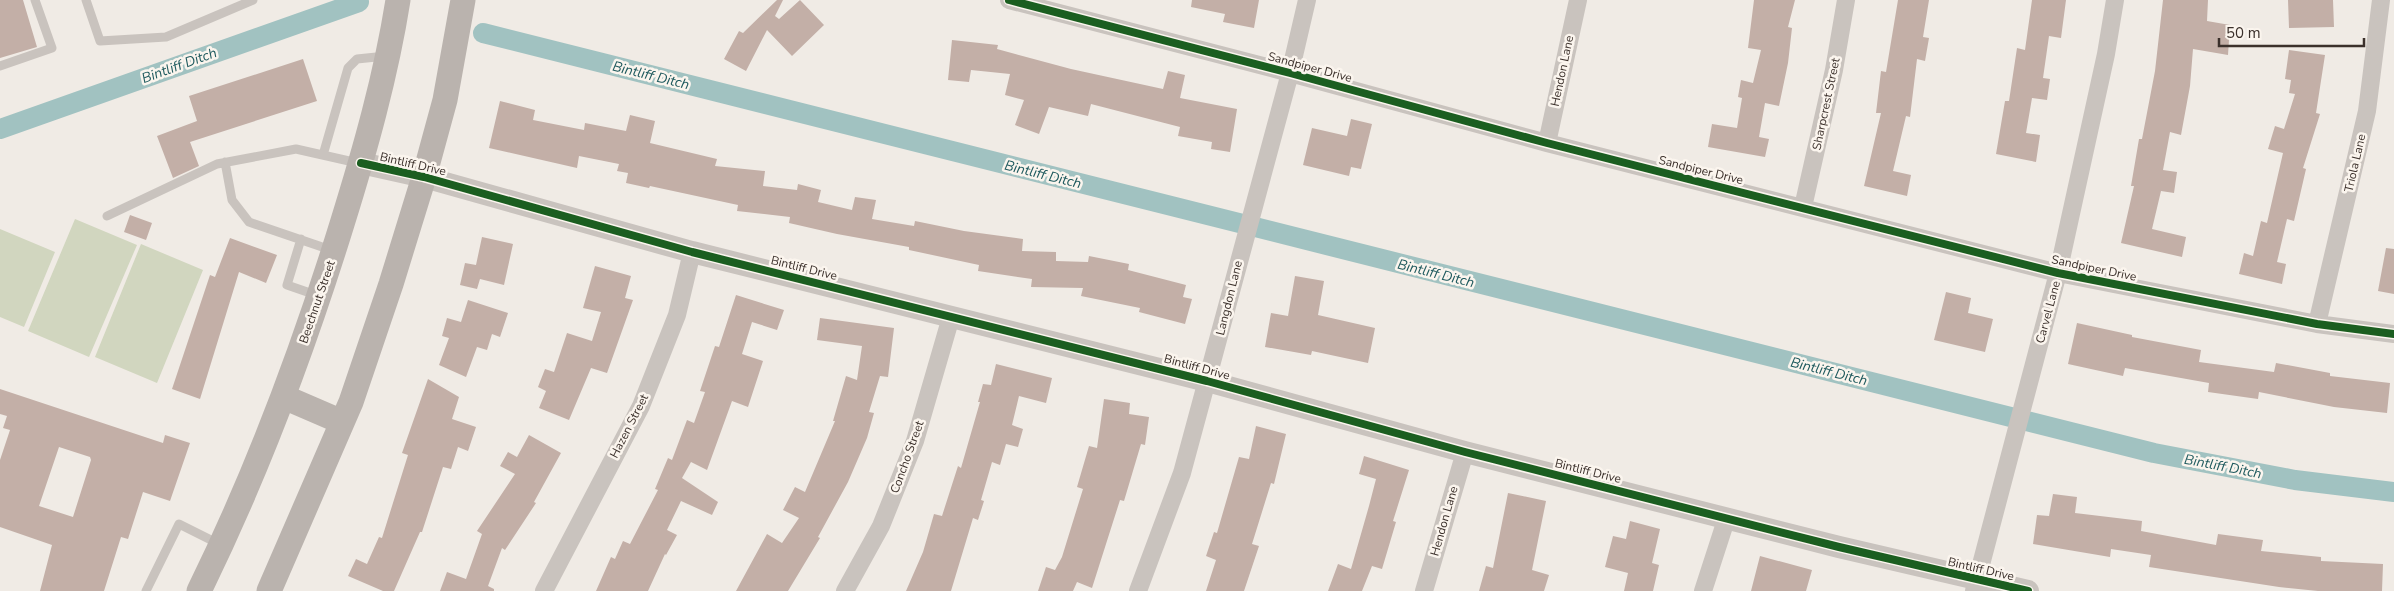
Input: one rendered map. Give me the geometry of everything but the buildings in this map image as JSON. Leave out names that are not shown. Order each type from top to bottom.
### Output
[{"type":"main road","name":"Beechnut Street","points":[[199,591],[221,546],[284,397],[319,296],[361,163],[388,56],[398,0]]},
{"type":"main road","points":[[269,591],[351,402],[385,302],[424,177],[445,100],[464,0]]},
{"type":"main road","points":[[284,397],[342,422]]},
{"type":"street","name":"Sandpiper Drive","points":[[1009,0],[1036,3],[1547,143],[1803,206],[2058,272],[2318,324],[2394,334]]},
{"type":"street","name":"Langdon Lane","points":[[1138,591],[1182,473],[1290,73],[1307,0]]},
{"type":"street","name":"Hendon Lane","points":[[1547,143],[1578,0]]},
{"type":"street","name":"Sharpcrest Street","points":[[1803,206],[1834,70],[1846,0]]},
{"type":"street","name":"Carvel Lane","points":[[1976,586],[2058,272],[2106,54],[2115,0]]},
{"type":"street","name":"Triola Lane","points":[[2318,324],[2367,111],[2381,0]]},
{"type":"street","name":"Bintliff Drive","points":[[361,163],[424,177],[692,252],[1207,381],[1465,452],[1727,517],[1976,586],[2028,591]]},
{"type":"street","name":"Hazen Street","points":[[544,591],[641,406],[677,315],[692,252]]},
{"type":"street","name":"Concho Street","points":[[845,591],[880,526],[915,441],[951,317]]},
{"type":"street","name":"Hendon Lane","points":[[1424,591],[1465,452]]},
{"type":"street","points":[[1703,591],[1727,517]]},
{"type":"lane","points":[[0,66],[52,48],[35,0]]},
{"type":"lane","points":[[86,0],[100,41],[166,37],[253,0]]},
{"type":"lane","points":[[323,155],[348,68],[357,59],[388,56]]},
{"type":"lane","points":[[106,216],[225,162],[296,149],[361,163]]},
{"type":"lane","points":[[225,162],[232,200],[249,222],[334,251]]},
{"type":"lane","points":[[301,239],[287,284],[319,296]]},
{"type":"lane","points":[[146,591],[179,524],[221,546]]},
{"type":"green space","points":[[75,219],[137,245],[89,357],[28,331]]},
{"type":"green space","points":[[0,229],[55,252],[24,327],[0,317]]},
{"type":"green space","points":[[141,244],[203,270],[157,383],[95,357]]},
{"type":"waterway","name":"Bintliff Ditch","points":[[0,129],[359,2]]},
{"type":"waterway","name":"Bintliff Ditch","points":[[483,33],[2154,453],[2295,480],[2394,492]]},
{"type":"cycle path","points":[[1009,0],[1290,73],[1547,143],[2058,273],[2317,324],[2394,334]]},
{"type":"cycle path","points":[[361,163],[424,177],[692,252],[1207,381],[1465,452],[1839,547],[2028,591]]}]
